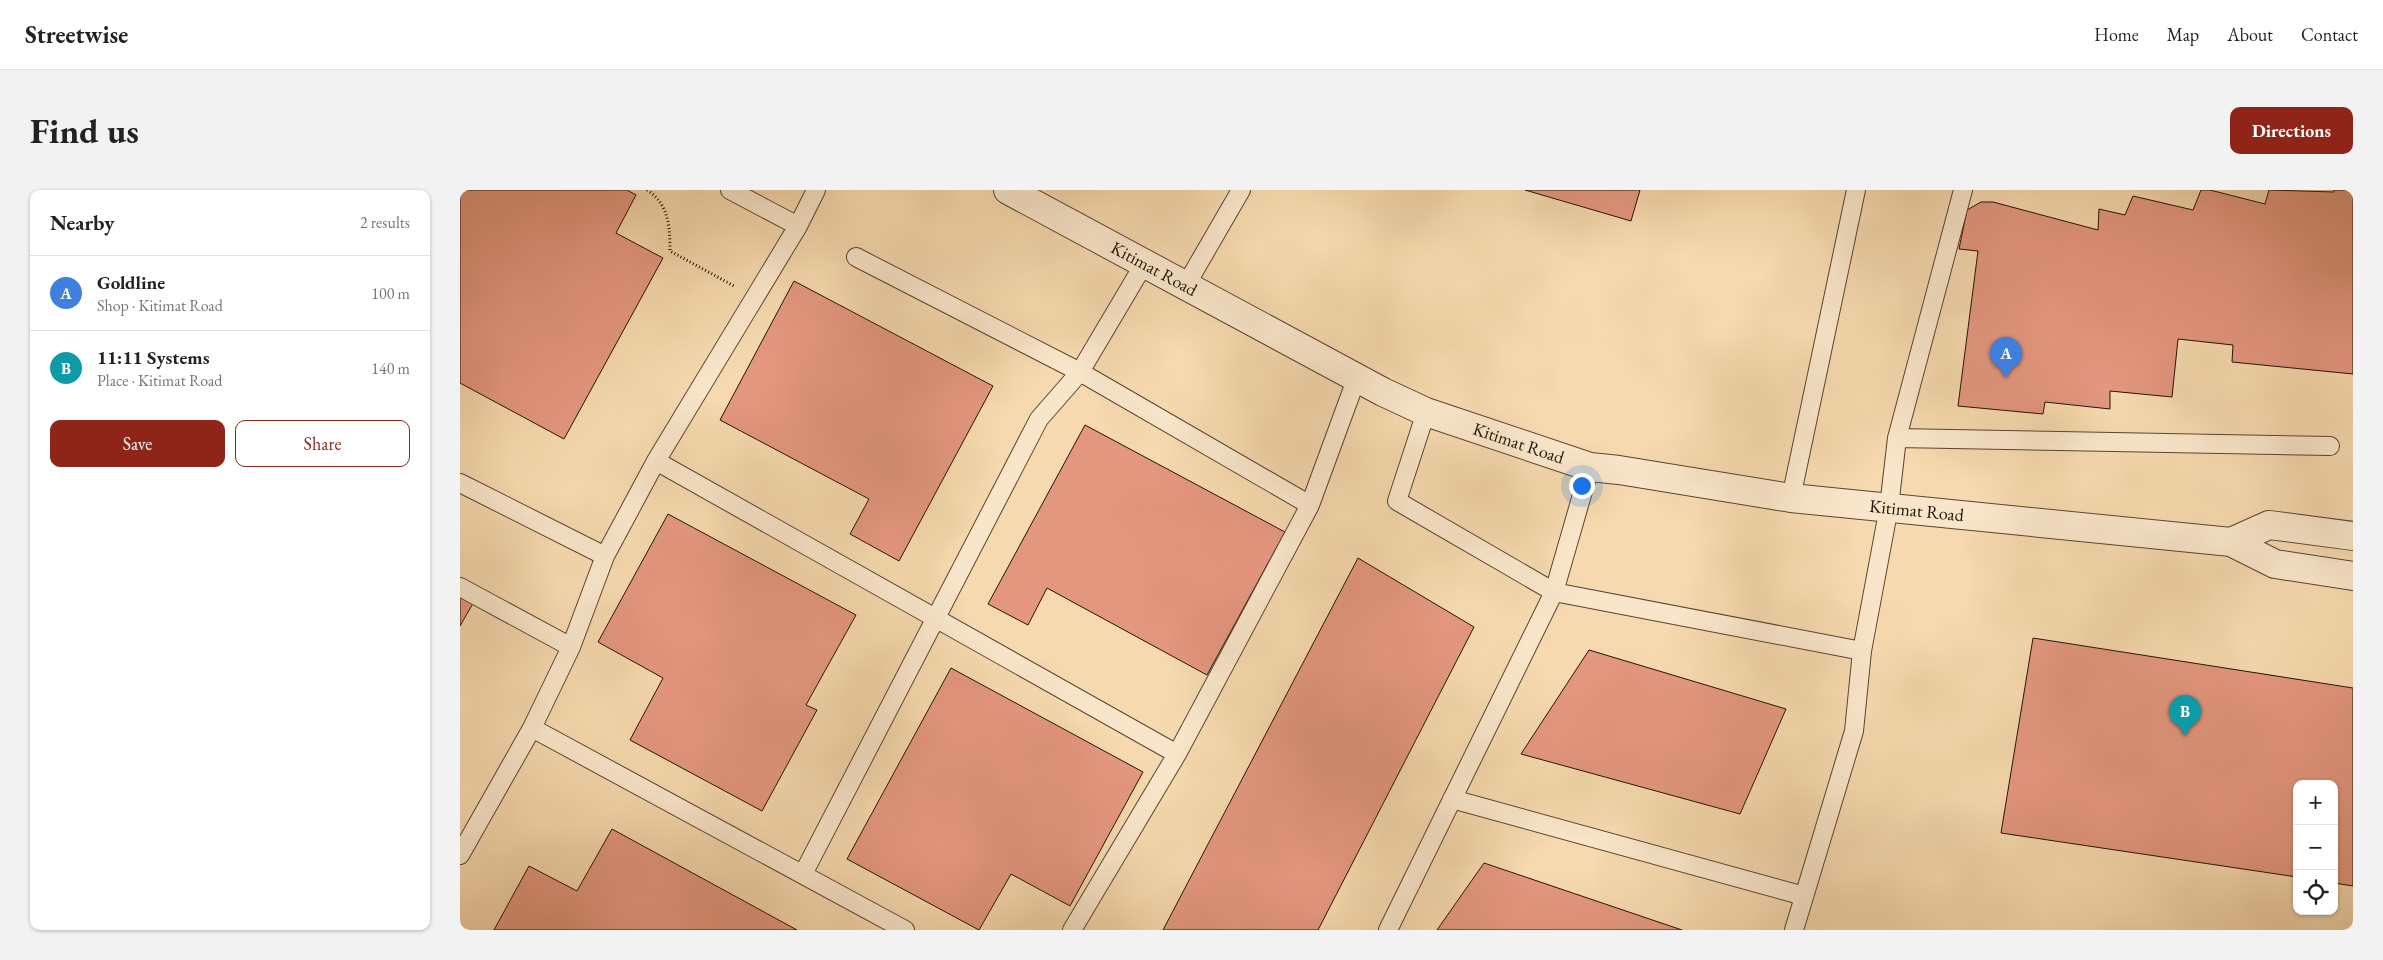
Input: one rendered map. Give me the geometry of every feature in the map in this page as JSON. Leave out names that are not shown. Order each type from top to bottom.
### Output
[{"type":"street","name":"Kitimat Road","points":[[1008,190],[1144,264],[1426,412],[1590,467],[1791,498],[2231,542],[2275,564],[2353,576]]},
{"type":"street","name":"Kitimat Road","points":[[2231,542],[2269,525],[2353,536]]},
{"type":"lane","points":[[730,190],[798,226]]},
{"type":"lane","points":[[460,855],[532,728],[571,647],[605,556],[656,461],[798,226],[816,190]]},
{"type":"lane","points":[[1186,285],[1241,190]]},
{"type":"lane","points":[[1791,498],[1856,190]]},
{"type":"lane","points":[[1794,930],[1854,731],[1862,651],[1889,507],[1897,438],[1963,190]]},
{"type":"lane","points":[[856,257],[1080,372],[1310,505]]},
{"type":"lane","points":[[803,874],[1039,419],[1080,372],[1144,264]]},
{"type":"lane","points":[[1072,930],[1177,754],[1310,505],[1357,377]]},
{"type":"lane","points":[[1426,412],[1397,501],[1554,592],[1862,651]]},
{"type":"lane","points":[[1897,438],[2330,446]]},
{"type":"lane","points":[[656,461],[1177,754]]},
{"type":"lane","points":[[1388,930],[1554,592],[1590,467]]},
{"type":"lane","points":[[460,483],[605,556]]},
{"type":"lane","points":[[460,587],[571,647]]},
{"type":"lane","points":[[532,728],[905,930]]},
{"type":"lane","points":[[1452,799],[1804,896]]},
{"type":"path","points":[[647,190],[657,196],[664,207],[670,226],[670,251],[755,297]]},
{"type":"building","points":[[460,190],[627,190],[636,195],[616,233],[663,258],[564,439],[460,383]]},
{"type":"building","points":[[1525,190],[1640,190],[1631,221]]},
{"type":"building","points":[[2201,190],[2210,190],[2265,204],[2269,190],[2334,192],[2334,190],[2353,190],[2353,374],[2232,362],[2233,345],[2178,339],[2172,397],[2110,391],[2110,409],[2045,402],[2043,414],[1958,406],[1978,251],[1959,249],[1967,210],[1981,202],[1993,202],[2098,230],[2099,209],[2125,215],[2133,196],[2193,210]]},
{"type":"building","points":[[794,281],[993,386],[899,561],[850,534],[869,499],[720,420]]},
{"type":"building","points":[[1085,425],[1285,532],[1207,675],[1047,588],[1028,625],[988,604]]},
{"type":"building","points":[[668,514],[856,615],[806,705],[817,710],[762,811],[630,740],[663,678],[598,642]]},
{"type":"building","points":[[1358,558],[1474,627],[1318,930],[1163,930]]},
{"type":"building","points":[[460,592],[475,600],[460,626]]},
{"type":"building","points":[[2033,638],[2353,688],[2353,886],[2338,884],[2338,780],[2293,780],[2293,876],[2001,833]]},
{"type":"building","points":[[1589,650],[1786,709],[1740,814],[1521,754]]},
{"type":"building","points":[[951,668],[1143,772],[1070,906],[1011,874],[979,930],[847,859]]},
{"type":"building","points":[[612,829],[797,930],[494,930],[529,866],[577,891]]},
{"type":"building","points":[[1484,863],[1682,930],[1437,930]]},
{"type":"place","name":"Goldline","points":[[2006,378]]},
{"type":"place","name":"11:11 Systems","points":[[2185,736]]}]
